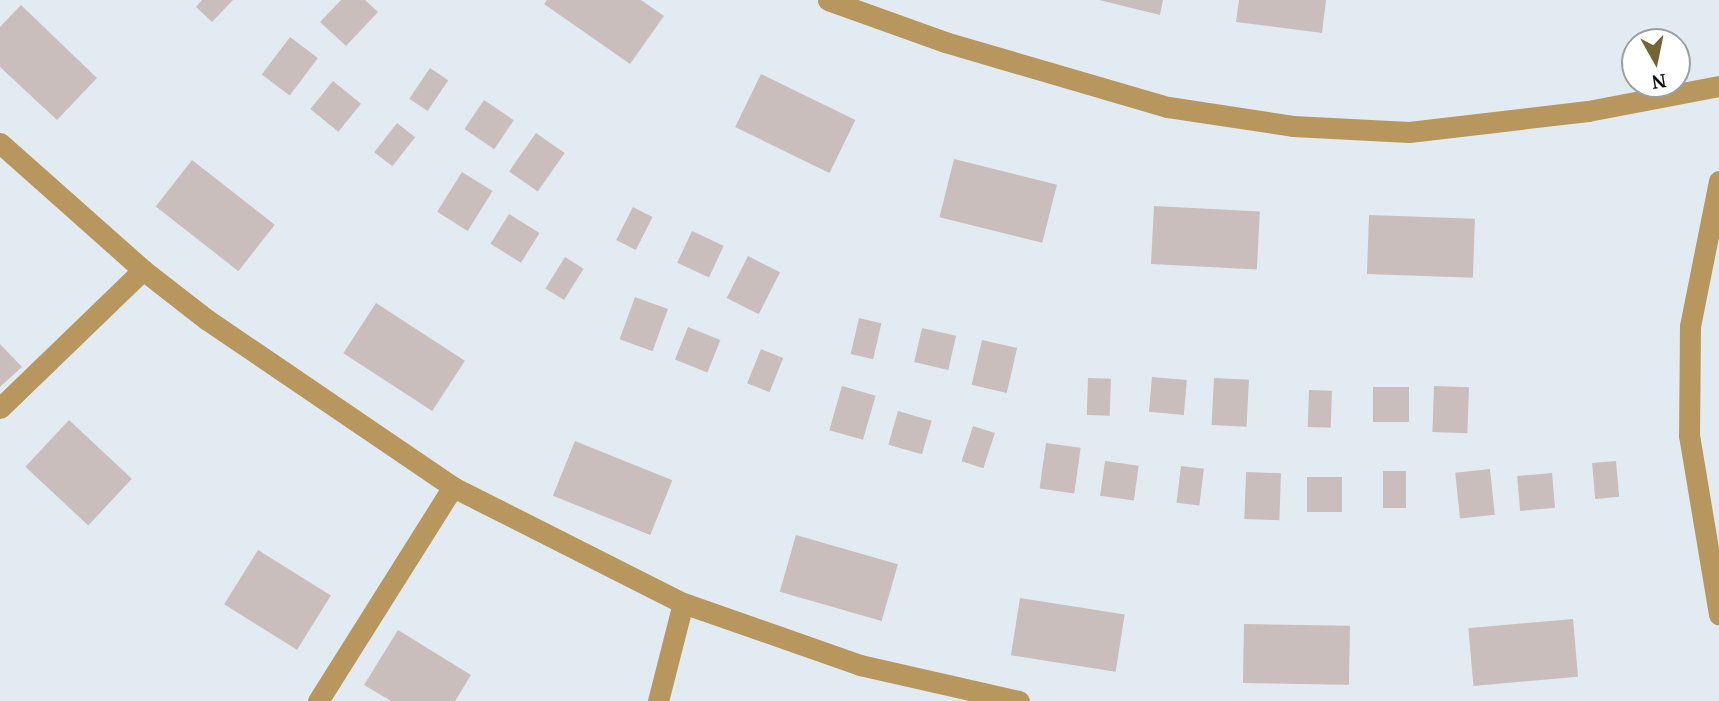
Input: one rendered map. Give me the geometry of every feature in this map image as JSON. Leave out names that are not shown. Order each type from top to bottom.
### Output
[{"type":"street","points":[[828,0],[945,41],[1168,107],[1293,126],[1409,132],[1588,111],[1719,86]]},
{"type":"street","points":[[0,143],[143,270],[206,319],[453,486],[683,603],[860,665],[1019,701]]},
{"type":"street","points":[[1719,181],[1690,326],[1689,435],[1719,615]]},
{"type":"street","points":[[0,408],[143,270]]},
{"type":"street","points":[[318,701],[453,486]]},
{"type":"street","points":[[658,701],[683,603]]},
{"type":"building","points":[[202,0],[233,0],[212,22],[196,7]]},
{"type":"building","points":[[341,0],[365,0],[378,12],[346,46],[320,22]]},
{"type":"building","points":[[547,0],[641,0],[664,16],[630,64],[544,4]]},
{"type":"building","points":[[1099,0],[1163,0],[1160,15]]},
{"type":"building","points":[[1239,0],[1326,0],[1322,33],[1236,22]]},
{"type":"building","points":[[21,5],[97,78],[57,120],[0,67],[0,27]]},
{"type":"building","points":[[290,37],[318,58],[290,96],[262,75]]},
{"type":"building","points":[[430,68],[448,80],[428,111],[409,99]]},
{"type":"building","points":[[761,74],[855,120],[830,173],[735,127]]},
{"type":"building","points":[[333,81],[361,104],[338,132],[310,109]]},
{"type":"building","points":[[484,100],[514,120],[494,149],[464,129]]},
{"type":"building","points":[[397,123],[415,137],[392,166],[374,152]]},
{"type":"building","points":[[536,133],[565,153],[538,192],[509,172]]},
{"type":"building","points":[[954,159],[1057,185],[1042,243],[939,217]]},
{"type":"building","points":[[192,160],[275,225],[238,271],[156,206]]},
{"type":"building","points":[[462,172],[493,191],[468,231],[437,212]]},
{"type":"building","points":[[1154,206],[1260,212],[1257,269],[1151,264]]},
{"type":"building","points":[[633,207],[653,217],[636,250],[616,240]]},
{"type":"building","points":[[509,214],[540,233],[521,263],[490,244]]},
{"type":"building","points":[[1369,215],[1475,219],[1473,278],[1367,274]]},
{"type":"building","points":[[692,231],[724,246],[709,278],[677,263]]},
{"type":"building","points":[[748,256],[780,272],[759,314],[727,298]]},
{"type":"building","points":[[565,257],[584,269],[564,300],[545,288]]},
{"type":"building","points":[[635,297],[668,309],[652,351],[620,339]]},
{"type":"building","points":[[376,303],[465,361],[432,411],[343,353]]},
{"type":"building","points":[[859,318],[881,323],[873,359],[851,354]]},
{"type":"building","points":[[688,327],[720,340],[707,373],[675,359]]},
{"type":"building","points":[[922,328],[956,336],[948,370],[914,362]]},
{"type":"building","points":[[982,340],[1017,348],[1007,393],[972,385]]},
{"type":"building","points":[[0,344],[22,367],[0,387]]},
{"type":"building","points":[[761,349],[783,358],[769,392],[747,383]]},
{"type":"building","points":[[1152,377],[1187,380],[1184,415],[1149,412]]},
{"type":"building","points":[[1088,378],[1111,379],[1110,416],[1087,415]]},
{"type":"building","points":[[1214,378],[1249,380],[1246,427],[1212,425]]},
{"type":"building","points":[[842,386],[876,396],[863,440],[829,430]]},
{"type":"building","points":[[1434,386],[1469,387],[1467,433],[1432,432]]},
{"type":"building","points":[[1373,387],[1409,387],[1409,422],[1373,422]]},
{"type":"building","points":[[1309,390],[1332,391],[1331,428],[1308,427]]},
{"type":"building","points":[[898,411],[932,421],[922,454],[888,445]]},
{"type":"building","points":[[69,420],[132,479],[88,525],[25,467]]},
{"type":"building","points":[[973,426],[995,433],[983,468],[962,461]]},
{"type":"building","points":[[575,441],[672,480],[650,535],[553,496]]},
{"type":"building","points":[[1046,443],[1081,448],[1074,493],[1040,489]]},
{"type":"building","points":[[1105,461],[1139,466],[1134,500],[1100,496]]},
{"type":"building","points":[[1616,461],[1619,497],[1595,499],[1592,463]]},
{"type":"building","points":[[1181,466],[1204,469],[1199,506],[1176,503]]},
{"type":"building","points":[[1490,469],[1495,515],[1460,518],[1455,473]]},
{"type":"building","points":[[1383,471],[1406,471],[1406,508],[1383,508]]},
{"type":"building","points":[[1246,472],[1281,473],[1279,520],[1244,519]]},
{"type":"building","points":[[1552,473],[1555,508],[1520,511],[1517,476]]},
{"type":"building","points":[[1307,477],[1342,477],[1342,512],[1307,512]]},
{"type":"building","points":[[796,535],[898,564],[882,621],[780,592]]},
{"type":"building","points":[[258,550],[331,596],[297,650],[224,604]]},
{"type":"building","points":[[1020,598],[1125,615],[1116,672],[1011,655]]},
{"type":"building","points":[[1573,619],[1578,677],[1473,686],[1468,628]]},
{"type":"building","points":[[1244,624],[1350,626],[1349,685],[1243,683]]},
{"type":"building","points":[[398,630],[471,675],[455,701],[391,701],[364,685]]}]
